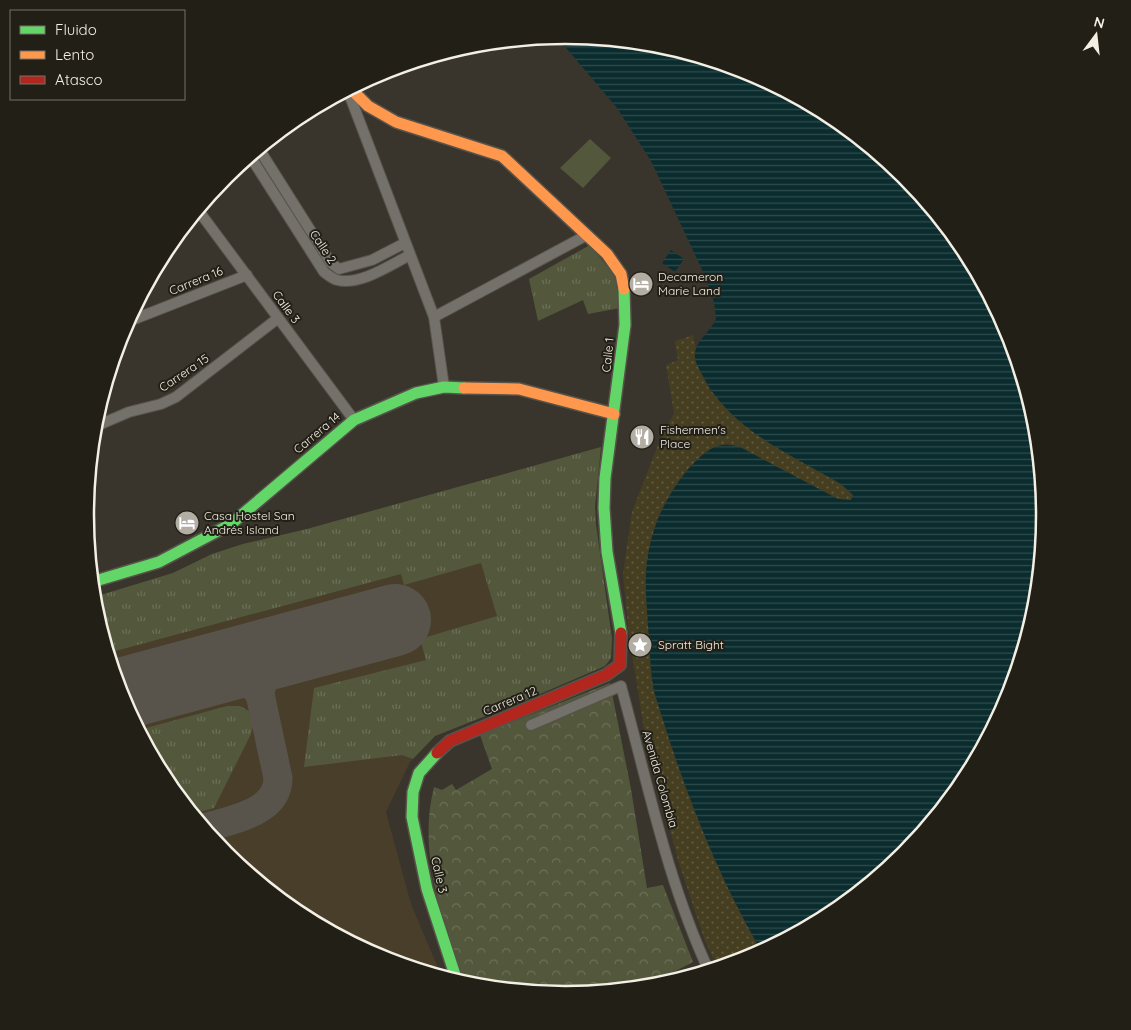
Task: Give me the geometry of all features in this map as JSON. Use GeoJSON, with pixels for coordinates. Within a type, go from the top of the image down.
{"type":"FeatureCollection","features":[{"type":"Feature","properties":{"kind":"main road","name":"Calle 1"},"geometry":{"type":"LineString","coordinates":[[354,94],[368,106],[385,117],[502,156],[587,235],[615,264],[621,274],[625,287],[625,326],[605,478],[604,508],[607,552],[622,639],[620,665]]}},
{"type":"Feature","properties":{"kind":"main road","name":"Carrera 14"},"geometry":{"type":"LineString","coordinates":[[99,580],[159,562],[232,524],[354,420],[416,393],[444,387],[519,389],[569,400],[614,414]]}},
{"type":"Feature","properties":{"kind":"main road","name":"Carrera 12"},"geometry":{"type":"LineString","coordinates":[[419,773],[428,760],[450,741],[606,675],[620,665]]}},
{"type":"Feature","properties":{"kind":"main road","name":"Calle 3"},"geometry":{"type":"LineString","coordinates":[[419,773],[413,792],[412,817],[427,888],[454,972]]}},
{"type":"Feature","properties":{"kind":"street"},"geometry":{"type":"LineString","coordinates":[[351,95],[434,317],[444,387]]}},
{"type":"Feature","properties":{"kind":"street","name":"Calle 2"},"geometry":{"type":"LineString","coordinates":[[263,155],[331,263],[339,269],[372,260],[405,243]]}},
{"type":"Feature","properties":{"kind":"street","name":"Calle 2"},"geometry":{"type":"LineString","coordinates":[[252,164],[324,272],[336,280],[348,281],[363,278],[410,255]]}},
{"type":"Feature","properties":{"kind":"street","name":"Calle 3"},"geometry":{"type":"LineString","coordinates":[[202,215],[277,319],[354,420]]}},
{"type":"Feature","properties":{"kind":"street"},"geometry":{"type":"LineString","coordinates":[[434,317],[587,235]]}},
{"type":"Feature","properties":{"kind":"street"},"geometry":{"type":"LineString","coordinates":[[336,280],[339,269]]}},
{"type":"Feature","properties":{"kind":"street","name":"Carrera 16"},"geometry":{"type":"LineString","coordinates":[[138,318],[246,275]]}},
{"type":"Feature","properties":{"kind":"street","name":"Carrera 15"},"geometry":{"type":"LineString","coordinates":[[103,423],[129,412],[161,404],[176,397],[277,319]]}},
{"type":"Feature","properties":{"kind":"street","name":"Avenida Colombia"},"geometry":{"type":"LineString","coordinates":[[531,726],[621,686],[671,865],[698,948],[707,964]]}},
{"type":"Feature","properties":{"kind":"shaded area"},"geometry":{"type":"Polygon","coordinates":[[[601,447],[595,506],[596,525],[612,639],[526,700],[435,736],[410,762],[386,812],[411,904],[438,968],[385,950],[357,938],[330,923],[279,889],[232,848],[192,802],[157,751],[130,695],[110,637],[101,595],[173,573],[212,554],[243,544],[307,529],[601,447]]]}},
{"type":"Feature","properties":{"kind":"green space"},"geometry":{"type":"Polygon","coordinates":[[[590,139],[611,158],[583,188],[560,168],[590,139]]]}},
{"type":"Feature","properties":{"kind":"green space"},"geometry":{"type":"Polygon","coordinates":[[[590,245],[615,276],[620,308],[588,314],[583,300],[538,321],[529,279],[590,245]]]}},
{"type":"Feature","properties":{"kind":"green space"},"geometry":{"type":"Polygon","coordinates":[[[601,447],[595,506],[612,639],[611,658],[605,666],[435,736],[413,759],[402,755],[304,767],[314,688],[426,660],[420,639],[497,616],[481,563],[404,585],[401,574],[114,651],[101,595],[173,573],[212,554],[243,544],[307,529],[601,447]]]}},
{"type":"Feature","properties":{"kind":"green space"},"geometry":{"type":"Polygon","coordinates":[[[610,683],[631,789],[647,888],[663,885],[693,962],[669,974],[627,982],[596,985],[535,985],[504,982],[461,974],[448,936],[435,887],[429,837],[430,812],[434,787],[442,790],[452,784],[456,790],[492,769],[480,735],[610,683]]]}},
{"type":"Feature","properties":{"kind":"green space"},"geometry":{"type":"Polygon","coordinates":[[[227,706],[240,706],[249,711],[253,724],[251,734],[214,808],[200,812],[157,751],[146,728],[227,706]]]}},
{"type":"Feature","properties":{"kind":"sand","name":"Spratt Bight"},"geometry":{"type":"Polygon","coordinates":[[[693,335],[696,348],[695,360],[710,391],[841,484],[853,495],[851,500],[840,499],[826,494],[727,444],[704,453],[686,471],[658,516],[651,540],[646,573],[651,674],[654,691],[687,792],[700,824],[729,889],[758,945],[715,962],[705,941],[678,860],[645,735],[629,635],[623,574],[632,512],[658,445],[674,413],[666,365],[678,360],[675,341],[693,335]]]}},
{"type":"Feature","properties":{"kind":"water"},"geometry":{"type":"Polygon","coordinates":[[[563,44],[627,48],[687,60],[717,69],[774,92],[827,123],[852,141],[899,182],[920,204],[974,279],[1001,335],[1012,364],[1028,423],[1036,484],[1036,546],[1033,577],[1021,637],[1012,666],[1001,695],[974,751],[920,826],[876,869],[827,907],[774,938],[758,945],[729,889],[700,824],[687,792],[654,691],[646,586],[647,558],[650,543],[660,514],[684,474],[700,458],[720,445],[740,447],[838,499],[851,500],[853,495],[841,484],[784,452],[747,427],[730,413],[716,397],[704,378],[696,363],[695,353],[699,343],[716,318],[714,302],[705,276],[651,161],[617,108],[563,44]]]}},
{"type":"Feature","properties":{"kind":"water"},"geometry":{"type":"Polygon","coordinates":[[[671,250],[684,259],[675,272],[662,263],[671,250]]]}},
{"type":"Feature","properties":{"kind":"taxiway"},"geometry":{"type":"LineString","coordinates":[[211,826],[239,818],[262,807],[276,790],[278,778],[260,694],[263,680],[269,668],[276,658],[287,649]]}},
{"type":"Feature","properties":{"kind":"taxiway"},"geometry":{"type":"LineString","coordinates":[[221,667],[244,676],[260,694]]}},
{"type":"Feature","properties":{"kind":"runway"},"geometry":{"type":"LineString","coordinates":[[129,692],[395,620]]}},
{"type":"Feature","properties":{"kind":"traffic: fast"},"geometry":{"type":"LineString","coordinates":[[621,633],[607,552],[604,508],[605,478],[625,325],[624,289]]}},
{"type":"Feature","properties":{"kind":"traffic: fast"},"geometry":{"type":"LineString","coordinates":[[99,580],[159,562],[231,524],[354,420],[416,393],[444,387],[464,388]]}},
{"type":"Feature","properties":{"kind":"traffic: fast"},"geometry":{"type":"LineString","coordinates":[[437,753],[419,773],[413,792],[412,817],[427,889],[454,972]]}},
{"type":"Feature","properties":{"kind":"traffic: slow"},"geometry":{"type":"LineString","coordinates":[[355,93],[368,106],[396,122],[502,156],[607,254],[621,274],[624,289]]}},
{"type":"Feature","properties":{"kind":"traffic: slow"},"geometry":{"type":"LineString","coordinates":[[464,388],[519,389],[614,414]]}},
{"type":"Feature","properties":{"kind":"traffic: jam"},"geometry":{"type":"LineString","coordinates":[[437,753],[450,741],[606,675],[620,665],[621,633]]}},
{"type":"Feature","properties":{"kind":"place","name":"Decameron Marie Land"},"geometry":{"type":"Point","coordinates":[641,284]}},
{"type":"Feature","properties":{"kind":"place","name":"Fishermen's Place"},"geometry":{"type":"Point","coordinates":[642,437]}},
{"type":"Feature","properties":{"kind":"place","name":"Casa Hostel San Andrés Island"},"geometry":{"type":"Point","coordinates":[187,523]}},
{"type":"Feature","properties":{"kind":"place","name":"Spratt Bight"},"geometry":{"type":"Point","coordinates":[640,645]}}]}
